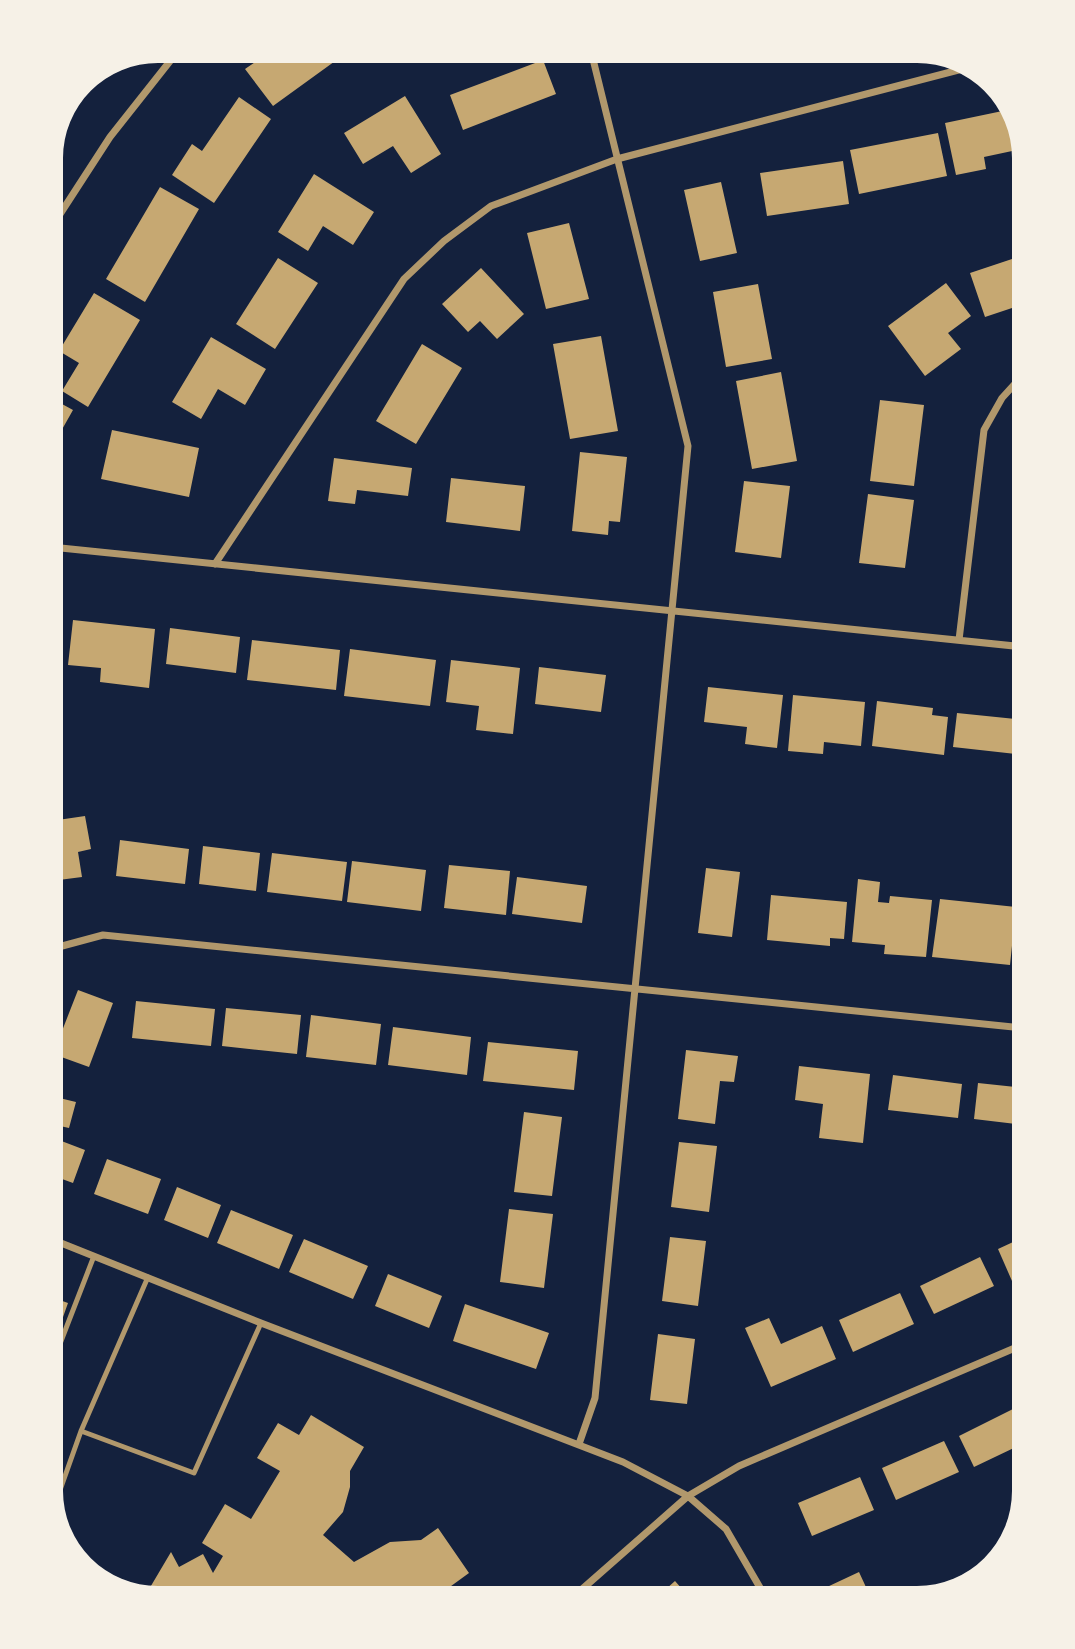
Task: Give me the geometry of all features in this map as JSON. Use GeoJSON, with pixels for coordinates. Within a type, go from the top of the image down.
{"type":"FeatureCollection","features":[{"type":"Feature","properties":{"kind":"street"},"geometry":{"type":"LineString","coordinates":[[63,209],[110,136],[168,63]]}},
{"type":"Feature","properties":{"kind":"street"},"geometry":{"type":"LineString","coordinates":[[579,1444],[595,1398],[688,446],[594,63]]}},
{"type":"Feature","properties":{"kind":"street"},"geometry":{"type":"LineString","coordinates":[[215,564],[404,279],[444,241],[491,206],[617,159],[955,71]]}},
{"type":"Feature","properties":{"kind":"street"},"geometry":{"type":"LineString","coordinates":[[959,640],[984,430],[1002,398],[1012,387]]}},
{"type":"Feature","properties":{"kind":"street"},"geometry":{"type":"LineString","coordinates":[[63,548],[1012,646]]}},
{"type":"Feature","properties":{"kind":"street"},"geometry":{"type":"LineString","coordinates":[[63,946],[103,935],[1012,1027]]}},
{"type":"Feature","properties":{"kind":"street"},"geometry":{"type":"LineString","coordinates":[[63,1244],[623,1462],[688,1496],[726,1529],[759,1586]]}},
{"type":"Feature","properties":{"kind":"street"},"geometry":{"type":"LineString","coordinates":[[586,1586],[688,1496],[740,1466],[1012,1349]]}},
{"type":"Feature","properties":{"kind":"lane"},"geometry":{"type":"LineString","coordinates":[[63,1335],[93,1256]]}},
{"type":"Feature","properties":{"kind":"lane"},"geometry":{"type":"LineString","coordinates":[[63,1482],[81,1431],[148,1277]]}},
{"type":"Feature","properties":{"kind":"lane"},"geometry":{"type":"LineString","coordinates":[[81,1431],[194,1473],[261,1323]]}},
{"type":"Feature","properties":{"kind":"building"},"geometry":{"type":"Polygon","coordinates":[[[254,63],[332,63],[273,106],[245,69],[254,63]]]}},
{"type":"Feature","properties":{"kind":"building"},"geometry":{"type":"Polygon","coordinates":[[[535,63],[544,63],[556,94],[463,130],[450,95],[535,63]]]}},
{"type":"Feature","properties":{"kind":"building"},"geometry":{"type":"Polygon","coordinates":[[[405,96],[441,154],[411,173],[393,146],[363,164],[344,133],[405,96]]]}},
{"type":"Feature","properties":{"kind":"building"},"geometry":{"type":"Polygon","coordinates":[[[239,97],[271,119],[214,203],[172,175],[192,144],[202,151],[239,97]]]}},
{"type":"Feature","properties":{"kind":"building"},"geometry":{"type":"Polygon","coordinates":[[[1000,112],[1009,133],[1011,151],[984,157],[986,169],[956,175],[945,123],[1000,112]]]}},
{"type":"Feature","properties":{"kind":"building"},"geometry":{"type":"Polygon","coordinates":[[[938,133],[947,176],[859,194],[850,150],[938,133]]]}},
{"type":"Feature","properties":{"kind":"building"},"geometry":{"type":"Polygon","coordinates":[[[843,161],[849,204],[767,216],[760,173],[843,161]]]}},
{"type":"Feature","properties":{"kind":"building"},"geometry":{"type":"Polygon","coordinates":[[[314,174],[374,212],[353,245],[323,226],[308,251],[278,232],[314,174]]]}},
{"type":"Feature","properties":{"kind":"building"},"geometry":{"type":"Polygon","coordinates":[[[721,182],[737,253],[700,261],[684,190],[721,182]]]}},
{"type":"Feature","properties":{"kind":"building"},"geometry":{"type":"Polygon","coordinates":[[[160,187],[199,209],[145,302],[106,279],[160,187]]]}},
{"type":"Feature","properties":{"kind":"building"},"geometry":{"type":"Polygon","coordinates":[[[569,223],[589,299],[546,309],[527,233],[569,223]]]}},
{"type":"Feature","properties":{"kind":"building"},"geometry":{"type":"Polygon","coordinates":[[[278,258],[318,283],[275,349],[236,324],[278,258]]]}},
{"type":"Feature","properties":{"kind":"building"},"geometry":{"type":"Polygon","coordinates":[[[1012,259],[1012,308],[985,317],[970,273],[1012,259]]]}},
{"type":"Feature","properties":{"kind":"building"},"geometry":{"type":"Polygon","coordinates":[[[481,268],[524,314],[497,339],[480,321],[468,332],[442,304],[481,268]]]}},
{"type":"Feature","properties":{"kind":"building"},"geometry":{"type":"Polygon","coordinates":[[[946,283],[971,316],[948,333],[961,349],[925,376],[888,326],[946,283]]]}},
{"type":"Feature","properties":{"kind":"building"},"geometry":{"type":"Polygon","coordinates":[[[758,284],[772,359],[726,367],[713,292],[758,284]]]}},
{"type":"Feature","properties":{"kind":"building"},"geometry":{"type":"Polygon","coordinates":[[[94,293],[140,320],[88,407],[63,392],[79,363],[63,353],[63,344],[94,293]]]}},
{"type":"Feature","properties":{"kind":"building"},"geometry":{"type":"Polygon","coordinates":[[[601,336],[618,431],[570,439],[553,344],[601,336]]]}},
{"type":"Feature","properties":{"kind":"building"},"geometry":{"type":"Polygon","coordinates":[[[211,337],[266,369],[245,405],[218,389],[201,419],[172,402],[211,337]]]}},
{"type":"Feature","properties":{"kind":"building"},"geometry":{"type":"Polygon","coordinates":[[[422,344],[462,368],[416,444],[376,421],[422,344]]]}},
{"type":"Feature","properties":{"kind":"building"},"geometry":{"type":"Polygon","coordinates":[[[781,372],[797,461],[752,469],[736,381],[781,372]]]}},
{"type":"Feature","properties":{"kind":"building"},"geometry":{"type":"Polygon","coordinates":[[[880,400],[924,405],[914,486],[870,481],[880,400]]]}},
{"type":"Feature","properties":{"kind":"building"},"geometry":{"type":"Polygon","coordinates":[[[63,405],[73,410],[63,428],[63,405]]]}},
{"type":"Feature","properties":{"kind":"building"},"geometry":{"type":"Polygon","coordinates":[[[112,430],[199,448],[189,497],[101,479],[112,430]]]}},
{"type":"Feature","properties":{"kind":"building"},"geometry":{"type":"Polygon","coordinates":[[[580,452],[627,457],[620,522],[609,521],[608,535],[572,531],[580,452]]]}},
{"type":"Feature","properties":{"kind":"building"},"geometry":{"type":"Polygon","coordinates":[[[334,458],[412,468],[408,496],[357,490],[355,504],[328,501],[334,458]]]}},
{"type":"Feature","properties":{"kind":"building"},"geometry":{"type":"Polygon","coordinates":[[[451,478],[525,486],[520,531],[446,522],[451,478]]]}},
{"type":"Feature","properties":{"kind":"building"},"geometry":{"type":"Polygon","coordinates":[[[744,481],[790,486],[781,558],[735,552],[744,481]]]}},
{"type":"Feature","properties":{"kind":"building"},"geometry":{"type":"Polygon","coordinates":[[[868,494],[914,500],[905,568],[859,563],[868,494]]]}},
{"type":"Feature","properties":{"kind":"building"},"geometry":{"type":"Polygon","coordinates":[[[73,620],[155,629],[149,688],[100,682],[101,668],[68,665],[73,620]]]}},
{"type":"Feature","properties":{"kind":"building"},"geometry":{"type":"Polygon","coordinates":[[[170,628],[240,637],[236,673],[166,664],[170,628]]]}},
{"type":"Feature","properties":{"kind":"building"},"geometry":{"type":"Polygon","coordinates":[[[252,640],[340,650],[336,690],[247,680],[252,640]]]}},
{"type":"Feature","properties":{"kind":"building"},"geometry":{"type":"Polygon","coordinates":[[[350,649],[436,660],[430,706],[344,696],[350,649]]]}},
{"type":"Feature","properties":{"kind":"building"},"geometry":{"type":"Polygon","coordinates":[[[451,660],[520,668],[513,734],[476,730],[479,706],[446,702],[451,660]]]}},
{"type":"Feature","properties":{"kind":"building"},"geometry":{"type":"Polygon","coordinates":[[[539,667],[606,675],[601,712],[535,704],[539,667]]]}},
{"type":"Feature","properties":{"kind":"building"},"geometry":{"type":"Polygon","coordinates":[[[708,687],[783,695],[777,748],[745,744],[747,727],[704,722],[708,687]]]}},
{"type":"Feature","properties":{"kind":"building"},"geometry":{"type":"Polygon","coordinates":[[[793,695],[865,702],[861,746],[824,742],[823,754],[788,751],[793,695]]]}},
{"type":"Feature","properties":{"kind":"building"},"geometry":{"type":"Polygon","coordinates":[[[877,701],[933,708],[932,715],[948,717],[944,755],[872,746],[877,701]]]}},
{"type":"Feature","properties":{"kind":"building"},"geometry":{"type":"Polygon","coordinates":[[[957,713],[1012,719],[1012,754],[953,747],[957,713]]]}},
{"type":"Feature","properties":{"kind":"building"},"geometry":{"type":"Polygon","coordinates":[[[85,816],[91,849],[78,852],[82,877],[63,879],[63,819],[85,816]]]}},
{"type":"Feature","properties":{"kind":"building"},"geometry":{"type":"Polygon","coordinates":[[[120,840],[189,849],[185,884],[116,876],[120,840]]]}},
{"type":"Feature","properties":{"kind":"building"},"geometry":{"type":"Polygon","coordinates":[[[203,846],[260,853],[256,891],[199,884],[203,846]]]}},
{"type":"Feature","properties":{"kind":"building"},"geometry":{"type":"Polygon","coordinates":[[[272,853],[347,862],[342,901],[267,892],[272,853]]]}},
{"type":"Feature","properties":{"kind":"building"},"geometry":{"type":"Polygon","coordinates":[[[352,861],[426,870],[421,911],[347,902],[352,861]]]}},
{"type":"Feature","properties":{"kind":"building"},"geometry":{"type":"Polygon","coordinates":[[[449,865],[510,871],[506,915],[444,908],[449,865]]]}},
{"type":"Feature","properties":{"kind":"building"},"geometry":{"type":"Polygon","coordinates":[[[706,868],[740,872],[732,937],[698,933],[706,868]]]}},
{"type":"Feature","properties":{"kind":"building"},"geometry":{"type":"Polygon","coordinates":[[[517,877],[587,886],[582,923],[512,914],[517,877]]]}},
{"type":"Feature","properties":{"kind":"building"},"geometry":{"type":"Polygon","coordinates":[[[858,879],[880,882],[878,902],[889,903],[890,896],[932,900],[926,957],[884,954],[885,945],[852,942],[858,879]]]}},
{"type":"Feature","properties":{"kind":"building"},"geometry":{"type":"Polygon","coordinates":[[[771,895],[847,902],[844,939],[830,938],[830,946],[767,940],[771,895]]]}},
{"type":"Feature","properties":{"kind":"building"},"geometry":{"type":"Polygon","coordinates":[[[940,899],[1012,907],[1010,965],[932,957],[940,899]]]}},
{"type":"Feature","properties":{"kind":"building"},"geometry":{"type":"Polygon","coordinates":[[[78,990],[113,1003],[89,1067],[63,1058],[63,1028],[78,990]]]}},
{"type":"Feature","properties":{"kind":"building"},"geometry":{"type":"Polygon","coordinates":[[[136,1001],[215,1009],[211,1046],[132,1038],[136,1001]]]}},
{"type":"Feature","properties":{"kind":"building"},"geometry":{"type":"Polygon","coordinates":[[[226,1008],[301,1015],[297,1054],[222,1046],[226,1008]]]}},
{"type":"Feature","properties":{"kind":"building"},"geometry":{"type":"Polygon","coordinates":[[[311,1015],[381,1024],[376,1065],[306,1057],[311,1015]]]}},
{"type":"Feature","properties":{"kind":"building"},"geometry":{"type":"Polygon","coordinates":[[[393,1027],[471,1037],[467,1075],[388,1065],[393,1027]]]}},
{"type":"Feature","properties":{"kind":"building"},"geometry":{"type":"Polygon","coordinates":[[[488,1042],[578,1051],[574,1090],[483,1081],[488,1042]]]}},
{"type":"Feature","properties":{"kind":"building"},"geometry":{"type":"Polygon","coordinates":[[[686,1050],[738,1056],[734,1082],[720,1081],[715,1124],[678,1119],[686,1050]]]}},
{"type":"Feature","properties":{"kind":"building"},"geometry":{"type":"Polygon","coordinates":[[[799,1066],[870,1074],[863,1143],[819,1138],[823,1104],[795,1100],[799,1066]]]}},
{"type":"Feature","properties":{"kind":"building"},"geometry":{"type":"Polygon","coordinates":[[[893,1075],[962,1084],[958,1118],[888,1110],[893,1075]]]}},
{"type":"Feature","properties":{"kind":"building"},"geometry":{"type":"Polygon","coordinates":[[[978,1083],[1012,1087],[1012,1124],[974,1119],[978,1083]]]}},
{"type":"Feature","properties":{"kind":"building"},"geometry":{"type":"Polygon","coordinates":[[[63,1099],[76,1102],[69,1128],[63,1127],[63,1099]]]}},
{"type":"Feature","properties":{"kind":"building"},"geometry":{"type":"Polygon","coordinates":[[[524,1112],[562,1117],[552,1196],[514,1192],[524,1112]]]}},
{"type":"Feature","properties":{"kind":"building"},"geometry":{"type":"Polygon","coordinates":[[[63,1142],[85,1150],[73,1183],[63,1179],[63,1142]]]}},
{"type":"Feature","properties":{"kind":"building"},"geometry":{"type":"Polygon","coordinates":[[[679,1142],[717,1146],[709,1212],[671,1207],[679,1142]]]}},
{"type":"Feature","properties":{"kind":"building"},"geometry":{"type":"Polygon","coordinates":[[[107,1159],[161,1179],[148,1214],[94,1194],[107,1159]]]}},
{"type":"Feature","properties":{"kind":"building"},"geometry":{"type":"Polygon","coordinates":[[[177,1187],[221,1205],[208,1238],[164,1220],[177,1187]]]}},
{"type":"Feature","properties":{"kind":"building"},"geometry":{"type":"Polygon","coordinates":[[[509,1209],[553,1214],[544,1288],[500,1282],[509,1209]]]}},
{"type":"Feature","properties":{"kind":"building"},"geometry":{"type":"Polygon","coordinates":[[[231,1210],[293,1235],[279,1269],[217,1243],[231,1210]]]}},
{"type":"Feature","properties":{"kind":"building"},"geometry":{"type":"Polygon","coordinates":[[[670,1237],[706,1241],[698,1306],[662,1301],[670,1237]]]}},
{"type":"Feature","properties":{"kind":"building"},"geometry":{"type":"Polygon","coordinates":[[[304,1239],[368,1266],[353,1299],[289,1272],[304,1239]]]}},
{"type":"Feature","properties":{"kind":"building"},"geometry":{"type":"Polygon","coordinates":[[[1012,1243],[1012,1281],[998,1249],[1012,1243]]]}},
{"type":"Feature","properties":{"kind":"building"},"geometry":{"type":"Polygon","coordinates":[[[980,1257],[994,1286],[934,1314],[920,1286],[980,1257]]]}},
{"type":"Feature","properties":{"kind":"building"},"geometry":{"type":"Polygon","coordinates":[[[388,1274],[442,1296],[429,1328],[375,1306],[388,1274]]]}},
{"type":"Feature","properties":{"kind":"building"},"geometry":{"type":"Polygon","coordinates":[[[900,1293],[914,1324],[853,1352],[839,1320],[900,1293]]]}},
{"type":"Feature","properties":{"kind":"building"},"geometry":{"type":"Polygon","coordinates":[[[63,1301],[68,1303],[63,1317],[63,1301]]]}},
{"type":"Feature","properties":{"kind":"building"},"geometry":{"type":"Polygon","coordinates":[[[465,1304],[549,1333],[536,1369],[453,1341],[465,1304]]]}},
{"type":"Feature","properties":{"kind":"building"},"geometry":{"type":"Polygon","coordinates":[[[769,1318],[781,1344],[822,1326],[836,1359],[771,1387],[745,1328],[769,1318]]]}},
{"type":"Feature","properties":{"kind":"building"},"geometry":{"type":"Polygon","coordinates":[[[658,1334],[695,1339],[687,1404],[650,1400],[658,1334]]]}},
{"type":"Feature","properties":{"kind":"building"},"geometry":{"type":"Polygon","coordinates":[[[1012,1410],[1012,1449],[974,1467],[959,1436],[1012,1410]]]}},
{"type":"Feature","properties":{"kind":"building"},"geometry":{"type":"Polygon","coordinates":[[[311,1415],[364,1447],[350,1471],[350,1487],[343,1512],[323,1535],[354,1562],[390,1542],[421,1540],[438,1528],[469,1573],[451,1586],[151,1586],[171,1552],[179,1567],[203,1554],[213,1573],[223,1556],[202,1543],[225,1504],[251,1519],[280,1471],[257,1458],[278,1423],[299,1435],[311,1415]]]}},
{"type":"Feature","properties":{"kind":"building"},"geometry":{"type":"Polygon","coordinates":[[[944,1441],[959,1472],[896,1500],[882,1468],[944,1441]]]}},
{"type":"Feature","properties":{"kind":"building"},"geometry":{"type":"Polygon","coordinates":[[[860,1477],[874,1510],[812,1536],[798,1503],[860,1477]]]}},
{"type":"Feature","properties":{"kind":"building"},"geometry":{"type":"Polygon","coordinates":[[[859,1572],[865,1586],[829,1586],[859,1572]]]}}]}
